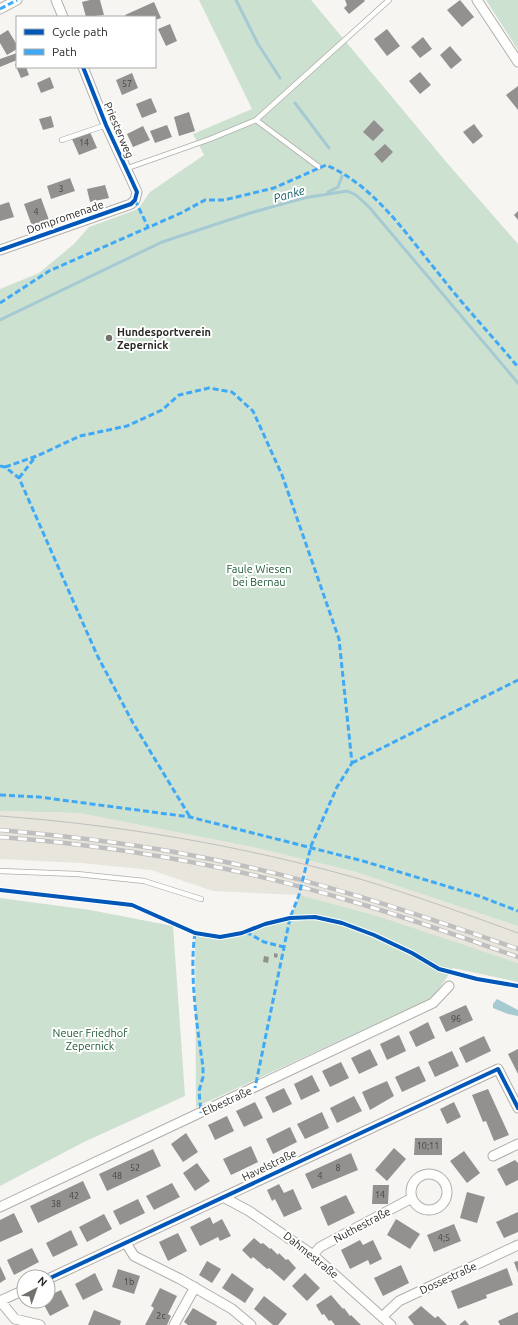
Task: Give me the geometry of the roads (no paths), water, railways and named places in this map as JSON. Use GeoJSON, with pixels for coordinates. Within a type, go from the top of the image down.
{"type":"FeatureCollection","features":[{"type":"Feature","properties":{"kind":"street"},"geometry":{"type":"LineString","coordinates":[[0,9],[17,0]]}},
{"type":"Feature","properties":{"kind":"street"},"geometry":{"type":"LineString","coordinates":[[56,0],[63,16]]}},
{"type":"Feature","properties":{"kind":"street"},"geometry":{"type":"LineString","coordinates":[[477,0],[518,62]]}},
{"type":"Feature","properties":{"kind":"street","name":"Priesterweg"},"geometry":{"type":"LineString","coordinates":[[83,68],[125,169],[137,192],[136,200]]}},
{"type":"Feature","properties":{"kind":"street","name":"Dompromenade"},"geometry":{"type":"LineString","coordinates":[[0,250],[131,204],[136,200]]}},
{"type":"Feature","properties":{"kind":"street","name":"Elbestraße"},"geometry":{"type":"LineString","coordinates":[[0,1207],[433,1003],[449,986]]}},
{"type":"Feature","properties":{"kind":"street","name":"Havelstraße"},"geometry":{"type":"LineString","coordinates":[[56,1275],[498,1069],[516,1098]]}},
{"type":"Feature","properties":{"kind":"street"},"geometry":{"type":"LineString","coordinates":[[516,1098],[518,1108]]}},
{"type":"Feature","properties":{"kind":"street"},"geometry":{"type":"LineString","coordinates":[[493,1156],[518,1144]]}},
{"type":"Feature","properties":{"kind":"street","name":"Dahmestraße"},"geometry":{"type":"LineString","coordinates":[[223,1197],[249,1210],[313,1255],[391,1325]]}},
{"type":"Feature","properties":{"kind":"street","name":"Nuthestraße"},"geometry":{"type":"LineString","coordinates":[[313,1255],[320,1247],[412,1198]]}},
{"type":"Feature","properties":{"kind":"street"},"geometry":{"type":"LineString","coordinates":[[126,1243],[134,1256],[195,1287],[232,1309],[252,1325]]}},
{"type":"Feature","properties":{"kind":"street","name":"Dossestraße"},"geometry":{"type":"LineString","coordinates":[[382,1316],[399,1301],[518,1245]]}},
{"type":"Feature","properties":{"kind":"street"},"geometry":{"type":"LineString","coordinates":[[176,1323],[195,1287]]}},
{"type":"Feature","properties":{"kind":"street"},"geometry":{"type":"LineString","coordinates":[[16,1294],[0,1301],[15,1319],[40,1325]]}},
{"type":"Feature","properties":{"kind":"lane"},"geometry":{"type":"LineString","coordinates":[[125,169],[210,139],[256,120],[389,0]]}},
{"type":"Feature","properties":{"kind":"lane"},"geometry":{"type":"LineString","coordinates":[[256,120],[319,167]]}},
{"type":"Feature","properties":{"kind":"lane"},"geometry":{"type":"LineString","coordinates":[[62,140],[106,125]]}},
{"type":"Feature","properties":{"kind":"lane"},"geometry":{"type":"LineString","coordinates":[[0,871],[77,874],[144,881],[201,899]]}},
{"type":"Feature","properties":{"kind":"water"},"geometry":{"type":"Polygon","coordinates":[[[497,999],[518,1010],[518,1016],[493,1008],[493,1004],[497,999]]]}},
{"type":"Feature","properties":{"kind":"waterway"},"geometry":{"type":"LineString","coordinates":[[236,0],[258,44],[280,78]]}},
{"type":"Feature","properties":{"kind":"waterway"},"geometry":{"type":"LineString","coordinates":[[295,103],[329,148]]}},
{"type":"Feature","properties":{"kind":"waterway"},"geometry":{"type":"LineString","coordinates":[[328,192],[338,187],[342,176]]}},
{"type":"Feature","properties":{"kind":"waterway","name":"Panke"},"geometry":{"type":"LineString","coordinates":[[0,320],[162,242],[250,213],[304,198],[347,191],[356,195],[369,207],[518,383]]}},
{"type":"Feature","properties":{"kind":"tram line"},"geometry":{"type":"LineString","coordinates":[[0,816],[137,831],[182,838],[272,856],[380,885],[518,933]]}},
{"type":"Feature","properties":{"kind":"railway"},"geometry":{"type":"LineString","coordinates":[[0,830],[74,837],[123,844],[171,851],[236,864],[318,884],[358,896],[518,949]]}},
{"type":"Feature","properties":{"kind":"railway"},"geometry":{"type":"LineString","coordinates":[[0,837],[134,852],[223,868],[267,878],[375,908],[518,957]]}},
{"type":"Feature","properties":{"kind":"place","name":"Hundesportverein Zepernick"},"geometry":{"type":"Point","coordinates":[109,338]}},
{"type":"Feature","properties":{"kind":"park label","name":"Faule Wiesen bei Bernau"},"geometry":{"type":"Point","coordinates":[259,575]}},
{"type":"Feature","properties":{"kind":"park label","name":"Neuer Friedhof Zepernick"},"geometry":{"type":"Point","coordinates":[90,1039]}}]}
